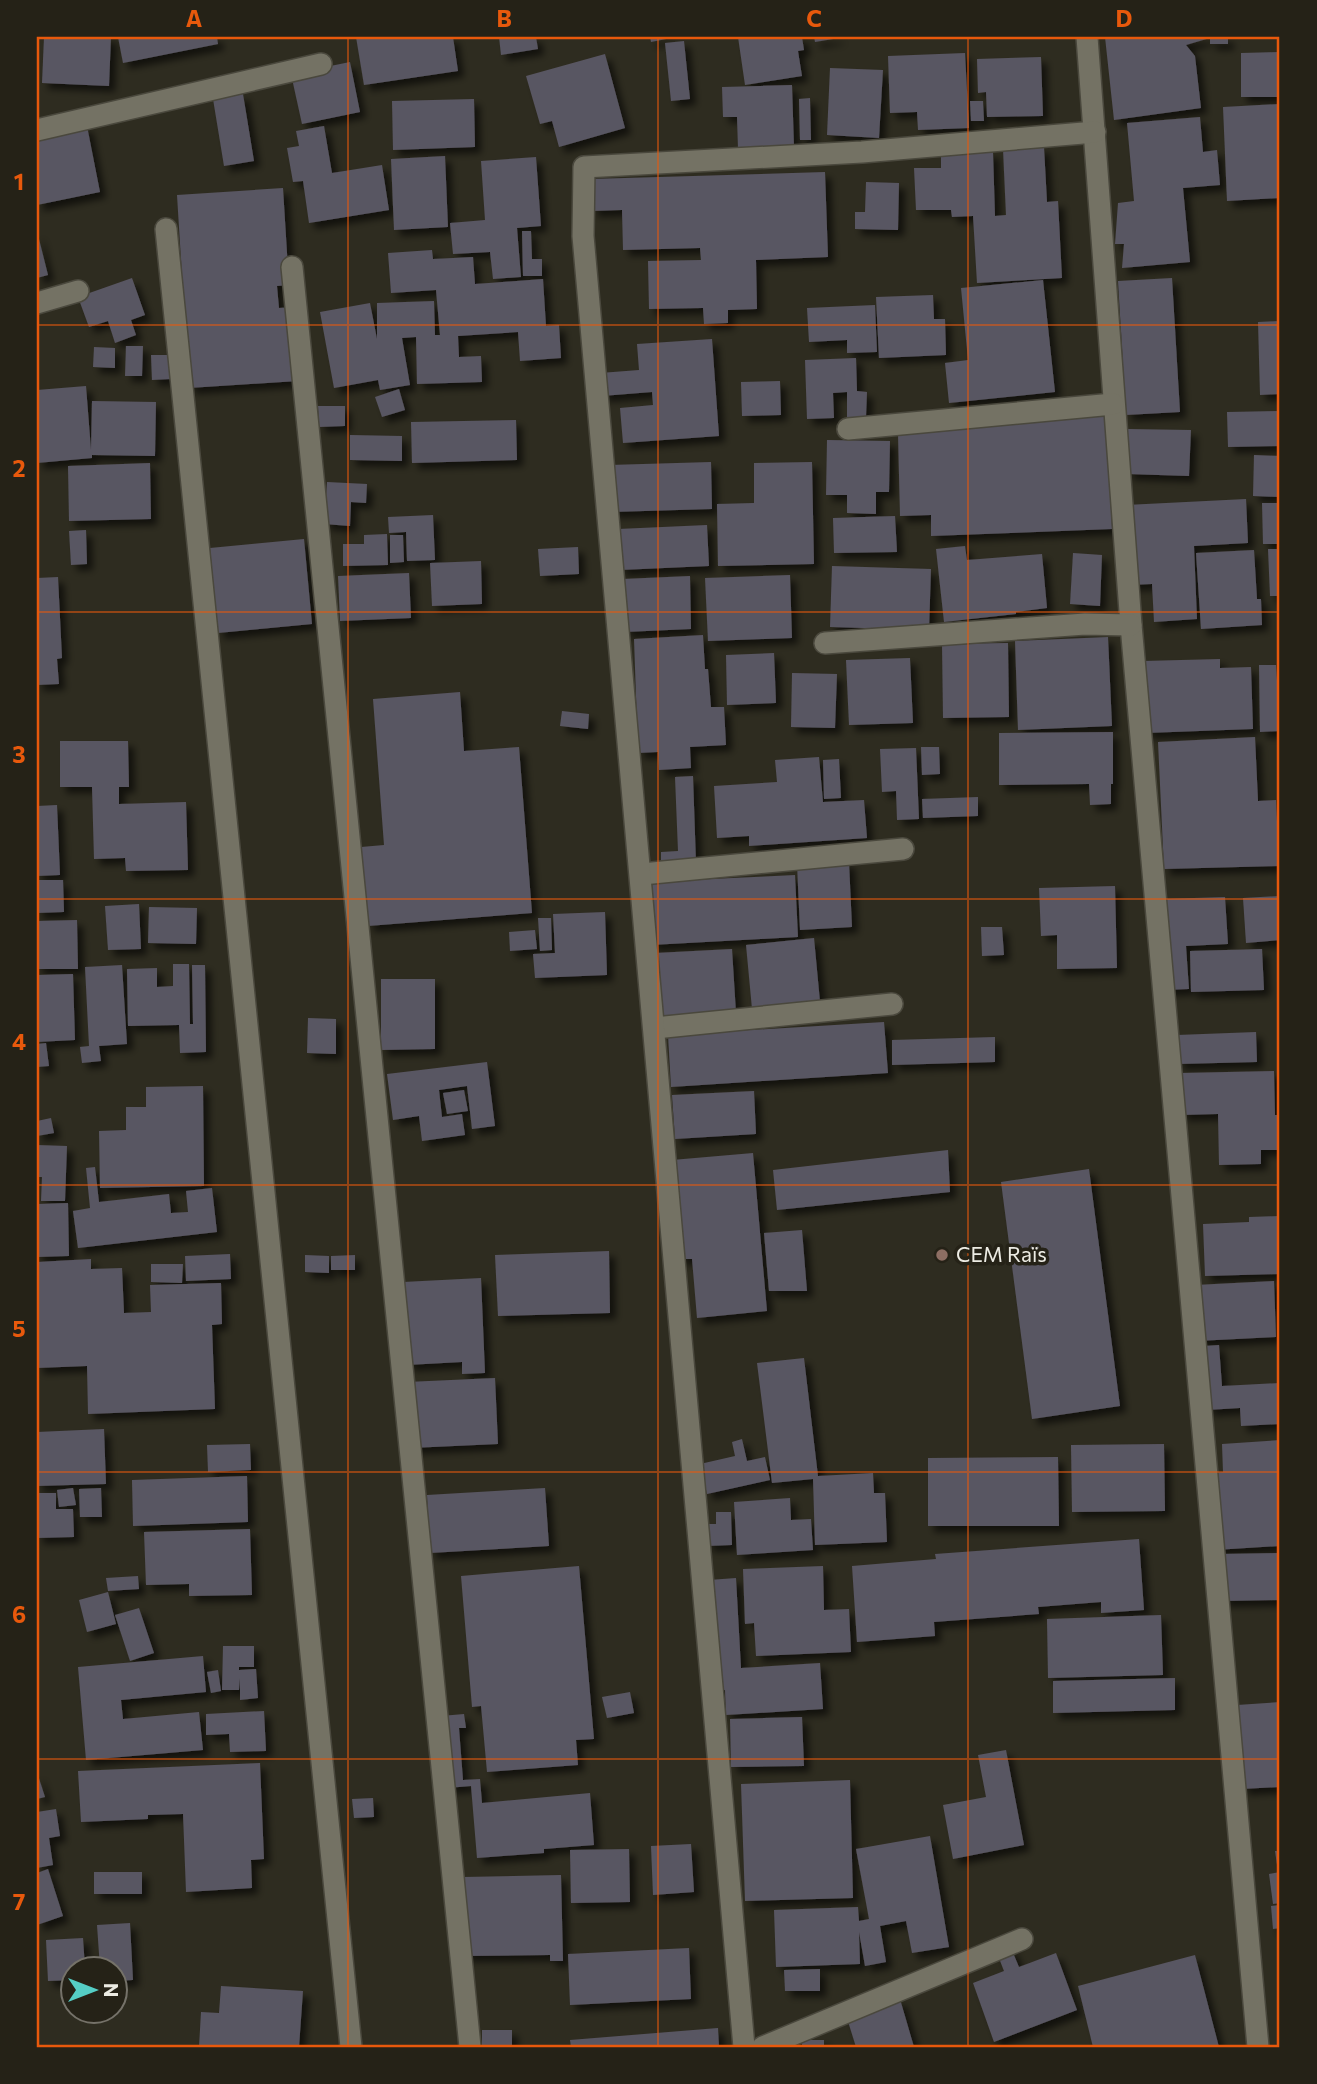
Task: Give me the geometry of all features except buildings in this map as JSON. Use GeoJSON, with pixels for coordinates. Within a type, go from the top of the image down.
{"type":"FeatureCollection","features":[{"type":"Feature","properties":{"kind":"street"},"geometry":{"type":"LineString","coordinates":[[1087,37],[1131,625],[1258,2047]]}},
{"type":"Feature","properties":{"kind":"street"},"geometry":{"type":"LineString","coordinates":[[37,130],[321,64]]}},
{"type":"Feature","properties":{"kind":"street"},"geometry":{"type":"LineString","coordinates":[[744,2047],[642,874],[583,236],[584,167],[862,152],[1095,132]]}},
{"type":"Feature","properties":{"kind":"street"},"geometry":{"type":"LineString","coordinates":[[166,229],[351,2047]]}},
{"type":"Feature","properties":{"kind":"street"},"geometry":{"type":"LineString","coordinates":[[292,267],[470,2047]]}},
{"type":"Feature","properties":{"kind":"street"},"geometry":{"type":"LineString","coordinates":[[37,303],[78,291]]}},
{"type":"Feature","properties":{"kind":"street"},"geometry":{"type":"LineString","coordinates":[[848,429],[1113,404]]}},
{"type":"Feature","properties":{"kind":"street"},"geometry":{"type":"LineString","coordinates":[[825,643],[1085,624],[1131,625]]}},
{"type":"Feature","properties":{"kind":"street"},"geometry":{"type":"LineString","coordinates":[[642,874],[903,849]]}},
{"type":"Feature","properties":{"kind":"street"},"geometry":{"type":"LineString","coordinates":[[655,1028],[891,1004]]}},
{"type":"Feature","properties":{"kind":"street"},"geometry":{"type":"LineString","coordinates":[[763,2047],[1021,1939]]}},
{"type":"Feature","properties":{"kind":"place","name":"CEM Raïs"},"geometry":{"type":"Point","coordinates":[942,1255]}}]}
